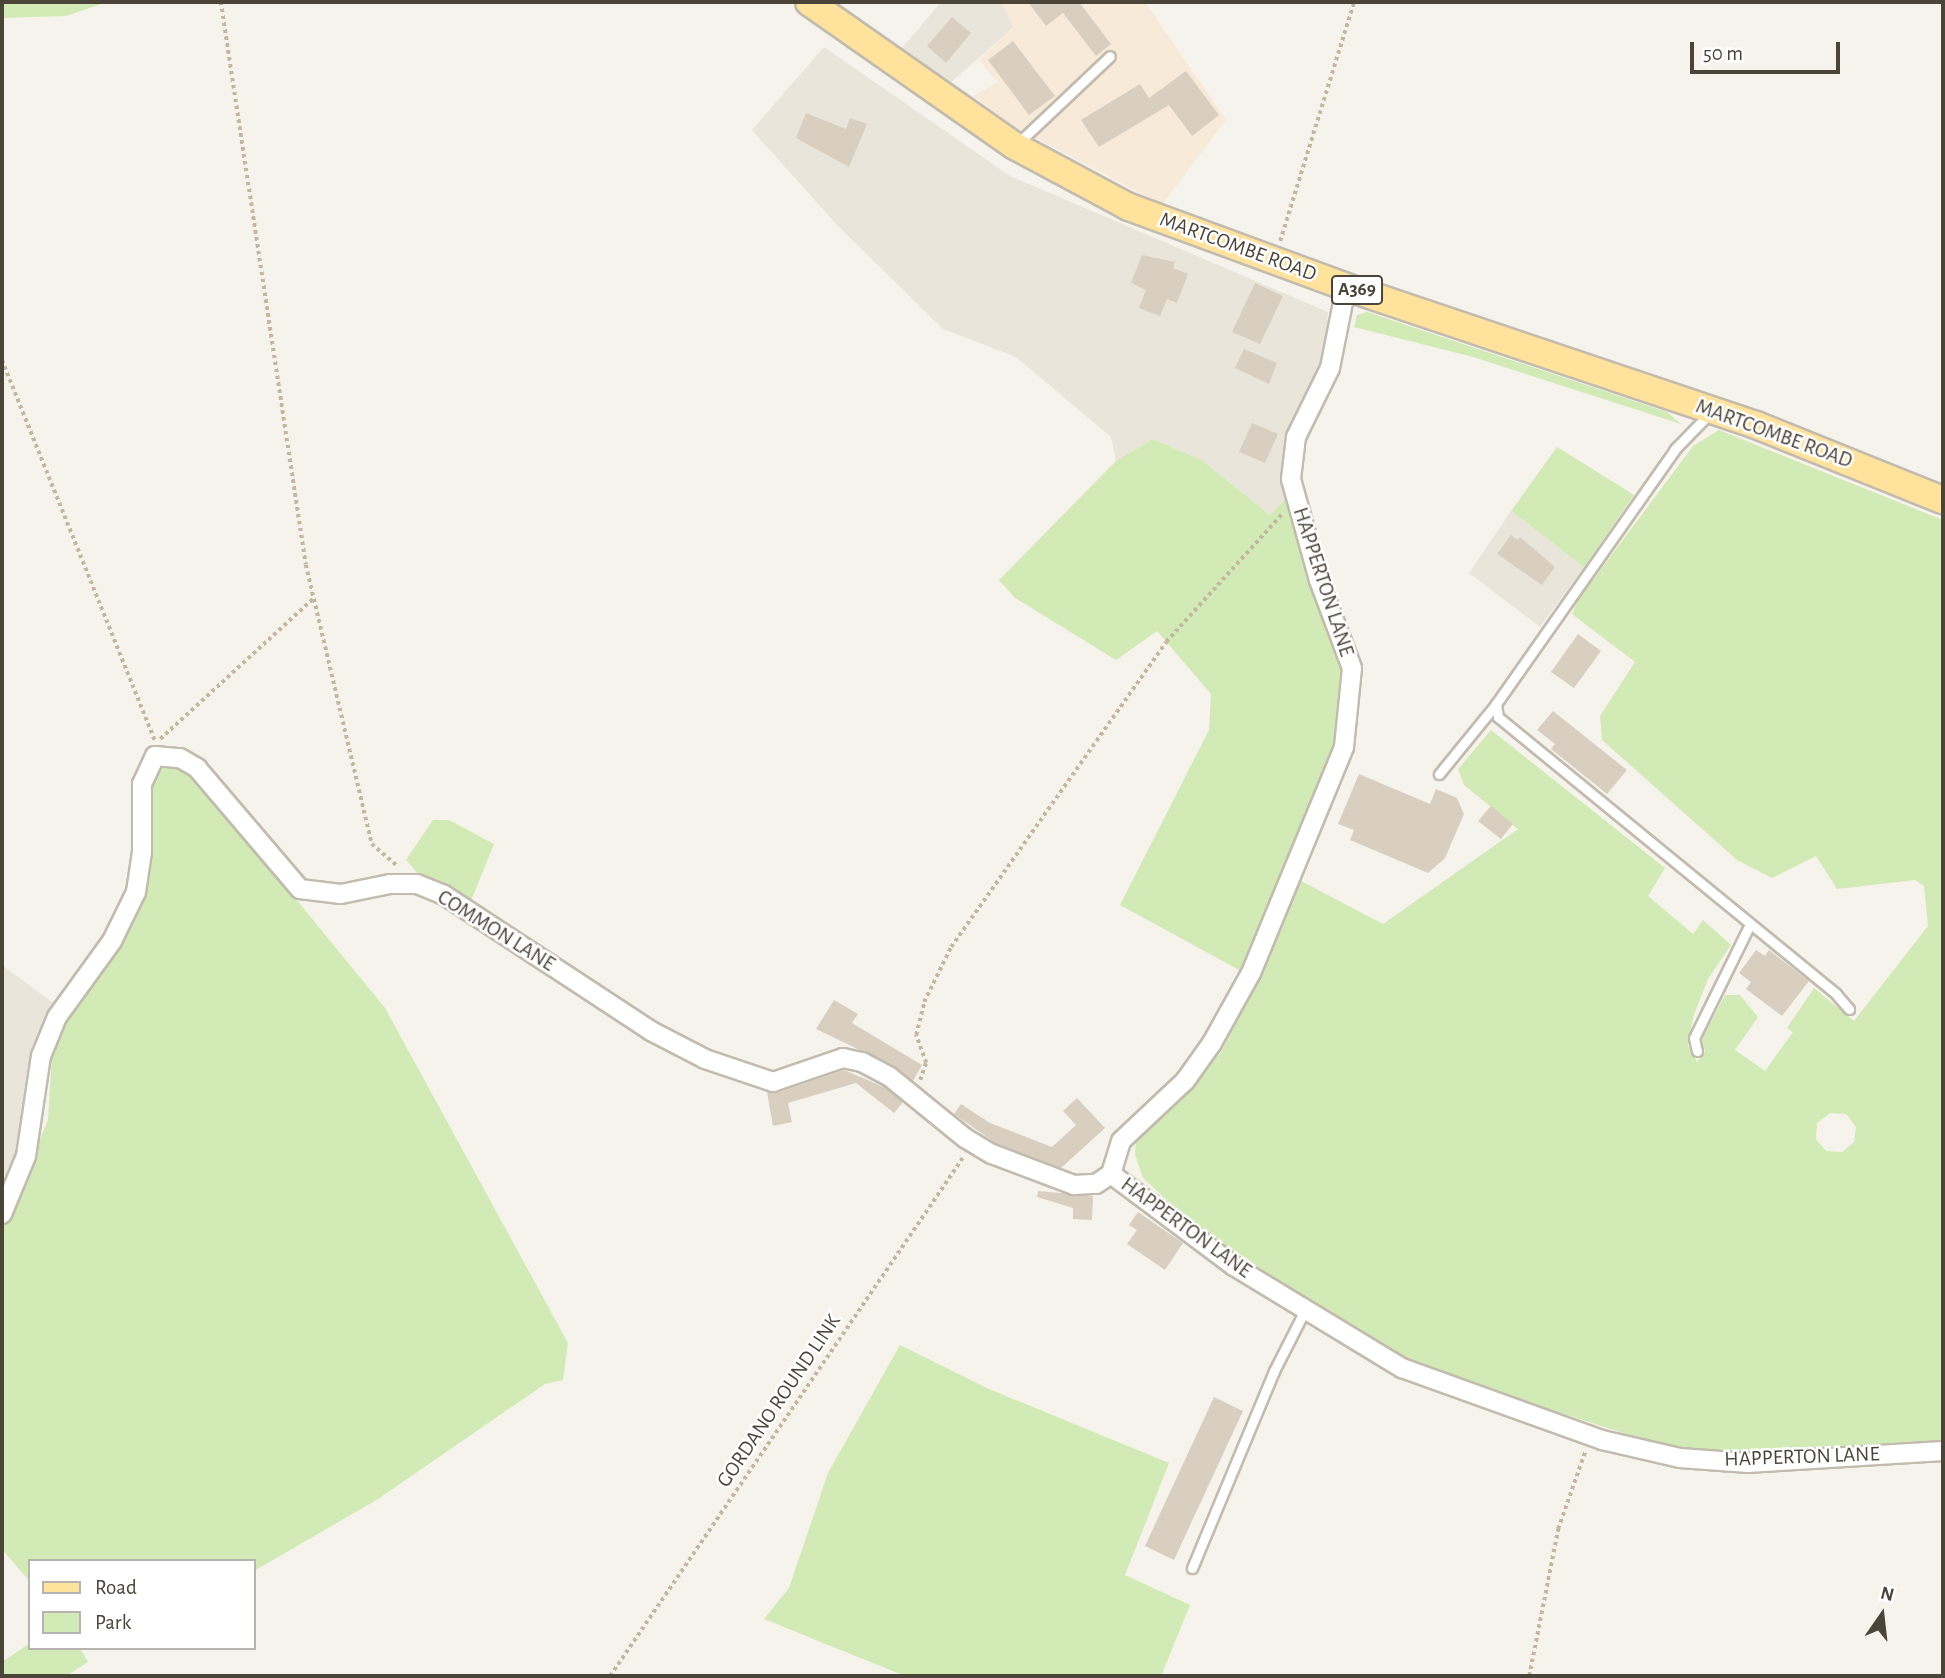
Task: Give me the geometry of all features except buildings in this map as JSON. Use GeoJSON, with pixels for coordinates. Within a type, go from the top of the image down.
{"type":"FeatureCollection","features":[{"type":"Feature","properties":{"kind":"main road","name":"MARTCOMBE ROAD"},"geometry":{"type":"LineString","coordinates":[[809,2],[1015,146],[1129,206],[1346,287],[1713,411],[1943,500]]}},
{"type":"Feature","properties":{"kind":"street","name":"HAPPERTON LANE"},"geometry":{"type":"LineString","coordinates":[[1346,287],[1330,368],[1296,437],[1291,479],[1295,499],[1352,668],[1344,747],[1251,973],[1212,1043],[1185,1081],[1121,1141],[1111,1174],[1224,1259],[1402,1368],[1613,1444],[1680,1458],[1748,1462],[1943,1451]]}},
{"type":"Feature","properties":{"kind":"street","name":"COMMON LANE"},"geometry":{"type":"LineString","coordinates":[[2,1214],[26,1156],[45,1046],[57,1017],[112,941],[136,892],[142,852],[142,783],[155,756],[180,758],[197,768],[300,889],[341,894],[390,884],[417,884],[444,895],[651,1031],[705,1059],[773,1082],[843,1058],[890,1077],[973,1143],[1042,1176],[1074,1185],[1096,1184],[1111,1174]]}},
{"type":"Feature","properties":{"kind":"lane"},"geometry":{"type":"LineString","coordinates":[[1015,146],[1110,56]]}},
{"type":"Feature","properties":{"kind":"lane"},"geometry":{"type":"LineString","coordinates":[[1439,775],[1496,704],[1675,449],[1713,411]]}},
{"type":"Feature","properties":{"kind":"lane"},"geometry":{"type":"LineString","coordinates":[[1496,704],[1498,718],[1749,926],[1836,993],[1849,1009]]}},
{"type":"Feature","properties":{"kind":"lane"},"geometry":{"type":"LineString","coordinates":[[1697,1051],[1694,1038],[1749,926]]}},
{"type":"Feature","properties":{"kind":"lane"},"geometry":{"type":"LineString","coordinates":[[1192,1568],[1274,1371],[1305,1310]]}},
{"type":"Feature","properties":{"kind":"path"},"geometry":{"type":"LineString","coordinates":[[220,2],[314,598],[372,844],[417,884]]}},
{"type":"Feature","properties":{"kind":"path"},"geometry":{"type":"LineString","coordinates":[[1274,260],[1354,2]]}},
{"type":"Feature","properties":{"kind":"path"},"geometry":{"type":"LineString","coordinates":[[2,360],[156,743],[314,598]]}},
{"type":"Feature","properties":{"kind":"path"},"geometry":{"type":"LineString","coordinates":[[913,1096],[926,1063],[916,1035],[924,1002],[951,947],[1166,642],[1295,499]]}},
{"type":"Feature","properties":{"kind":"path","name":"GORDANO ROUND LINK"},"geometry":{"type":"LineString","coordinates":[[610,1676],[973,1143]]}},
{"type":"Feature","properties":{"kind":"path"},"geometry":{"type":"LineString","coordinates":[[1529,1676],[1541,1600],[1576,1477],[1574,1468],[1581,1464]]}},
{"type":"Feature","properties":{"kind":"shaded area"},"geometry":{"type":"Polygon","coordinates":[[[941,2],[1002,2],[1014,27],[950,83],[902,48],[941,2]]]}},
{"type":"Feature","properties":{"kind":"shaded area"},"geometry":{"type":"Polygon","coordinates":[[[1002,2],[1145,2],[1226,120],[1162,205],[1012,125],[973,96],[998,82],[979,60],[1013,27],[1002,2]]]}},
{"type":"Feature","properties":{"kind":"shaded area"},"geometry":{"type":"Polygon","coordinates":[[[824,47],[1010,176],[1328,312],[1325,366],[1281,466],[1288,496],[1270,515],[1203,461],[1153,439],[1116,461],[1111,437],[1016,357],[943,329],[838,226],[752,130],[824,47]]]}},
{"type":"Feature","properties":{"kind":"shaded area"},"geometry":{"type":"Polygon","coordinates":[[[1511,511],[1584,567],[1540,627],[1469,573],[1511,511]]]}},
{"type":"Feature","properties":{"kind":"shaded area"},"geometry":{"type":"Polygon","coordinates":[[[2,965],[56,1005],[22,1152],[2,1199],[2,965]]]}},
{"type":"Feature","properties":{"kind":"green space"},"geometry":{"type":"Polygon","coordinates":[[[2,2],[107,2],[66,16],[2,18],[2,2]]]}},
{"type":"Feature","properties":{"kind":"green space"},"geometry":{"type":"Polygon","coordinates":[[[1367,312],[1667,412],[1681,424],[1473,357],[1354,327],[1357,315],[1367,312]]]}},
{"type":"Feature","properties":{"kind":"green space"},"geometry":{"type":"Polygon","coordinates":[[[1719,430],[1943,520],[1943,1441],[1745,1456],[1679,1451],[1406,1363],[1194,1225],[1143,1178],[1135,1155],[1136,1137],[1220,1054],[1264,969],[1301,881],[1383,924],[1518,829],[1464,785],[1458,769],[1491,730],[1665,868],[1648,896],[1693,934],[1703,920],[1731,945],[1708,979],[1693,1017],[1688,1046],[1697,1062],[1705,1052],[1702,1039],[1725,995],[1740,995],[1758,1017],[1735,1050],[1765,1071],[1793,1032],[1787,1028],[1814,988],[1854,1021],[1928,926],[1924,886],[1915,880],[1837,889],[1816,856],[1772,878],[1737,860],[1602,740],[1600,716],[1635,662],[1572,614],[1578,600],[1693,446],[1719,430]],[[1830,1113],[1817,1123],[1816,1139],[1826,1151],[1842,1152],[1854,1142],[1856,1127],[1846,1114],[1830,1113]]]}},
{"type":"Feature","properties":{"kind":"green space"},"geometry":{"type":"Polygon","coordinates":[[[1153,439],[1203,461],[1270,515],[1288,496],[1313,591],[1344,668],[1338,744],[1249,961],[1241,971],[1120,905],[1209,730],[1211,694],[1157,631],[1116,660],[1015,598],[999,580],[1116,461],[1153,439]]]}},
{"type":"Feature","properties":{"kind":"green space"},"geometry":{"type":"Polygon","coordinates":[[[1557,447],[1634,495],[1584,567],[1511,511],[1557,447]]]}},
{"type":"Feature","properties":{"kind":"green space"},"geometry":{"type":"Polygon","coordinates":[[[168,766],[186,772],[205,788],[385,1008],[568,1343],[563,1380],[545,1384],[378,1499],[256,1570],[256,1559],[28,1559],[28,1580],[2,1549],[2,1231],[48,1120],[52,1055],[70,1009],[124,940],[142,899],[149,859],[150,786],[157,770],[168,766]]]}},
{"type":"Feature","properties":{"kind":"green space"},"geometry":{"type":"Polygon","coordinates":[[[433,820],[449,820],[494,844],[470,903],[420,876],[406,860],[433,820]]]}},
{"type":"Feature","properties":{"kind":"green space"},"geometry":{"type":"Polygon","coordinates":[[[900,1345],[989,1389],[1169,1463],[1125,1575],[1190,1605],[1161,1676],[905,1676],[764,1619],[789,1588],[828,1473],[900,1345]]]}},
{"type":"Feature","properties":{"kind":"green space"},"geometry":{"type":"Polygon","coordinates":[[[28,1644],[28,1650],[81,1650],[88,1662],[66,1676],[2,1676],[2,1662],[28,1644]]]}}]}
